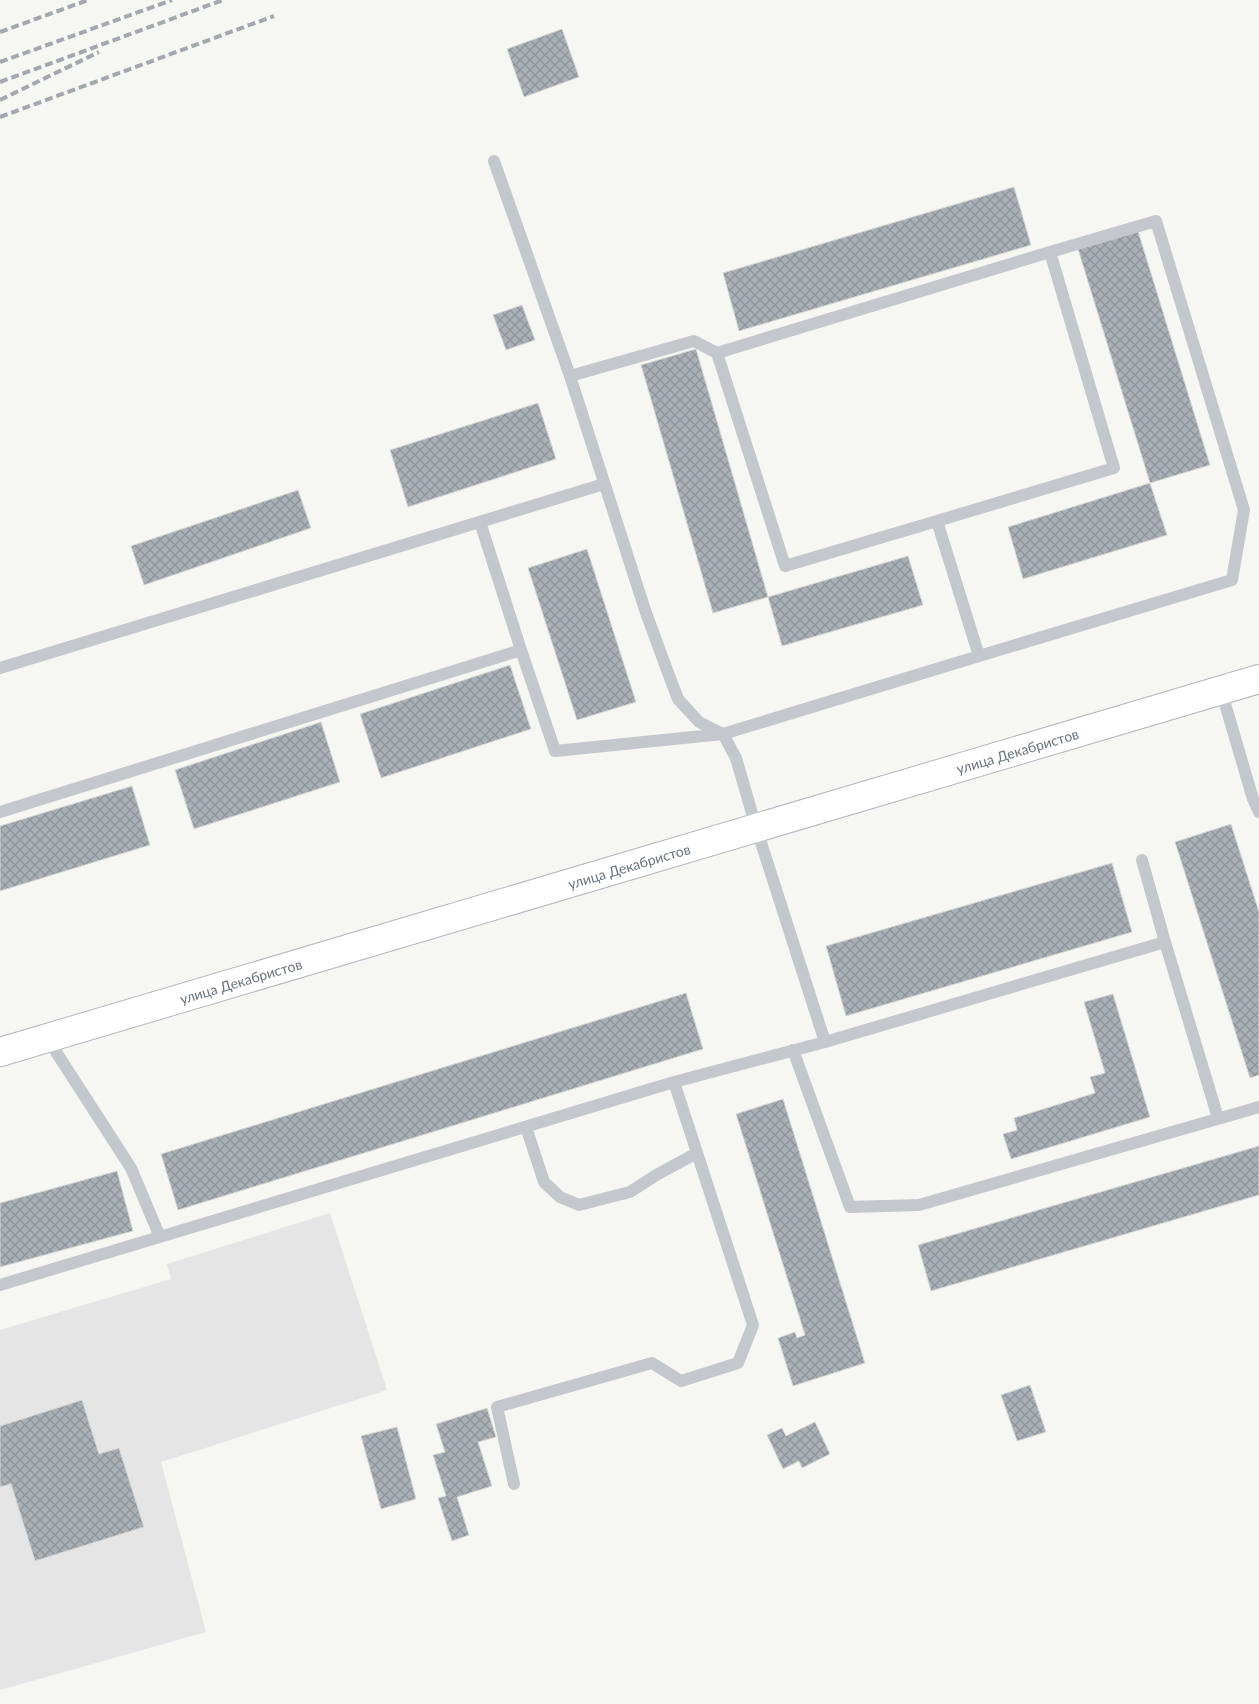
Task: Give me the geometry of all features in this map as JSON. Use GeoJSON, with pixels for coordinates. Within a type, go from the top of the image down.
{"type":"FeatureCollection","features":[{"type":"Feature","properties":{"kind":"main road","name":"улица Декабристов"},"geometry":{"type":"LineString","coordinates":[[0,1052],[1259,678]]}},
{"type":"Feature","properties":{"kind":"lane"},"geometry":{"type":"LineString","coordinates":[[494,161],[570,376],[645,610],[678,699],[699,722],[723,734],[736,758],[756,827],[825,1042]]}},
{"type":"Feature","properties":{"kind":"lane"},"geometry":{"type":"LineString","coordinates":[[480,522],[555,751],[723,734],[1232,580],[1244,510],[1156,221],[717,353],[694,341],[570,376]]}},
{"type":"Feature","properties":{"kind":"lane"},"geometry":{"type":"LineString","coordinates":[[717,353],[785,566],[1114,468],[1050,252]]}},
{"type":"Feature","properties":{"kind":"lane"},"geometry":{"type":"LineString","coordinates":[[0,668],[604,484]]}},
{"type":"Feature","properties":{"kind":"lane"},"geometry":{"type":"LineString","coordinates":[[937,521],[979,656]]}},
{"type":"Feature","properties":{"kind":"lane"},"geometry":{"type":"LineString","coordinates":[[0,812],[521,650]]}},
{"type":"Feature","properties":{"kind":"lane"},"geometry":{"type":"LineString","coordinates":[[1221,690],[1253,778],[1259,812]]}},
{"type":"Feature","properties":{"kind":"lane"},"geometry":{"type":"LineString","coordinates":[[1142,860],[1218,1118]]}},
{"type":"Feature","properties":{"kind":"lane"},"geometry":{"type":"LineString","coordinates":[[0,1284],[674,1082],[825,1042],[1165,942]]}},
{"type":"Feature","properties":{"kind":"lane"},"geometry":{"type":"LineString","coordinates":[[47,1038],[130,1168],[160,1236]]}},
{"type":"Feature","properties":{"kind":"lane"},"geometry":{"type":"LineString","coordinates":[[793,1050],[850,1207],[919,1205],[1259,1107]]}},
{"type":"Feature","properties":{"kind":"lane"},"geometry":{"type":"LineString","coordinates":[[514,1484],[497,1407],[652,1363],[681,1381],[738,1363],[753,1325],[674,1082]]}},
{"type":"Feature","properties":{"kind":"lane"},"geometry":{"type":"LineString","coordinates":[[526,1127],[544,1182],[560,1198],[579,1205],[630,1192],[697,1153]]}},
{"type":"Feature","properties":{"kind":"shaded area"},"geometry":{"type":"Polygon","coordinates":[[[330,1213],[387,1390],[161,1462],[206,1632],[0,1690],[0,1330],[171,1279],[167,1264],[330,1213]]]}},
{"type":"Feature","properties":{"kind":"building"},"geometry":{"type":"Polygon","coordinates":[[[562,29],[579,77],[524,97],[507,49],[562,29]]]}},
{"type":"Feature","properties":{"kind":"building"},"geometry":{"type":"Polygon","coordinates":[[[1014,187],[1031,245],[739,331],[723,273],[1014,187]]]}},
{"type":"Feature","properties":{"kind":"building"},"geometry":{"type":"Polygon","coordinates":[[[1138,231],[1210,465],[1150,483],[1078,249],[1138,231]]]}},
{"type":"Feature","properties":{"kind":"building"},"geometry":{"type":"Polygon","coordinates":[[[522,305],[535,340],[506,350],[493,315],[522,305]]]}},
{"type":"Feature","properties":{"kind":"building"},"geometry":{"type":"Polygon","coordinates":[[[696,349],[768,597],[713,613],[641,365],[696,349]]]}},
{"type":"Feature","properties":{"kind":"building"},"geometry":{"type":"Polygon","coordinates":[[[538,403],[556,459],[408,507],[390,450],[538,403]]]}},
{"type":"Feature","properties":{"kind":"building"},"geometry":{"type":"Polygon","coordinates":[[[1150,483],[1167,535],[1023,579],[1008,527],[1150,483]]]}},
{"type":"Feature","properties":{"kind":"building"},"geometry":{"type":"Polygon","coordinates":[[[298,490],[311,528],[144,585],[131,546],[298,490]]]}},
{"type":"Feature","properties":{"kind":"building"},"geometry":{"type":"Polygon","coordinates":[[[587,549],[636,702],[577,720],[528,568],[587,549]]]}},
{"type":"Feature","properties":{"kind":"building"},"geometry":{"type":"Polygon","coordinates":[[[908,556],[923,605],[782,646],[768,597],[908,556]]]}},
{"type":"Feature","properties":{"kind":"building"},"geometry":{"type":"Polygon","coordinates":[[[510,665],[531,729],[381,778],[360,714],[510,665]]]}},
{"type":"Feature","properties":{"kind":"building"},"geometry":{"type":"Polygon","coordinates":[[[321,722],[340,782],[194,829],[175,770],[321,722]]]}},
{"type":"Feature","properties":{"kind":"building"},"geometry":{"type":"Polygon","coordinates":[[[132,786],[150,845],[0,891],[0,826],[132,786]]]}},
{"type":"Feature","properties":{"kind":"building"},"geometry":{"type":"Polygon","coordinates":[[[1231,824],[1259,912],[1259,1075],[1250,1078],[1175,842],[1231,824]]]}},
{"type":"Feature","properties":{"kind":"building"},"geometry":{"type":"Polygon","coordinates":[[[1112,863],[1132,932],[846,1016],[826,946],[1112,863]]]}},
{"type":"Feature","properties":{"kind":"building"},"geometry":{"type":"Polygon","coordinates":[[[686,993],[703,1049],[178,1210],[161,1154],[686,993]]]}},
{"type":"Feature","properties":{"kind":"building"},"geometry":{"type":"Polygon","coordinates":[[[1113,994],[1150,1117],[1011,1159],[1003,1134],[1017,1130],[1014,1118],[1095,1093],[1090,1077],[1105,1073],[1084,1002],[1113,994]]]}},
{"type":"Feature","properties":{"kind":"building"},"geometry":{"type":"Polygon","coordinates":[[[783,1099],[865,1363],[793,1386],[778,1338],[795,1332],[797,1338],[805,1335],[736,1114],[783,1099]]]}},
{"type":"Feature","properties":{"kind":"building"},"geometry":{"type":"Polygon","coordinates":[[[1259,1146],[1259,1195],[931,1291],[918,1245],[1259,1146]]]}},
{"type":"Feature","properties":{"kind":"building"},"geometry":{"type":"Polygon","coordinates":[[[117,1171],[133,1231],[0,1267],[0,1203],[117,1171]]]}},
{"type":"Feature","properties":{"kind":"building"},"geometry":{"type":"Polygon","coordinates":[[[1030,1385],[1046,1432],[1017,1441],[1001,1395],[1030,1385]]]}},
{"type":"Feature","properties":{"kind":"building"},"geometry":{"type":"Polygon","coordinates":[[[82,1400],[99,1454],[119,1448],[144,1527],[35,1561],[11,1484],[0,1487],[0,1426],[82,1400]]]}},
{"type":"Feature","properties":{"kind":"building"},"geometry":{"type":"Polygon","coordinates":[[[487,1408],[496,1437],[478,1442],[492,1486],[457,1497],[469,1535],[452,1541],[438,1498],[446,1496],[433,1455],[445,1452],[436,1424],[487,1408]]]}},
{"type":"Feature","properties":{"kind":"building"},"geometry":{"type":"Polygon","coordinates":[[[815,1422],[830,1454],[802,1468],[799,1461],[783,1469],[767,1435],[782,1428],[786,1436],[815,1422]]]}},
{"type":"Feature","properties":{"kind":"building"},"geometry":{"type":"Polygon","coordinates":[[[397,1427],[416,1499],[381,1509],[361,1436],[397,1427]]]}},
{"type":"Feature","properties":{"kind":"railway"},"geometry":{"type":"LineString","coordinates":[[0,32],[88,0]]}},
{"type":"Feature","properties":{"kind":"railway"},"geometry":{"type":"LineString","coordinates":[[0,62],[172,0]]}},
{"type":"Feature","properties":{"kind":"railway"},"geometry":{"type":"LineString","coordinates":[[0,82],[223,0]]}},
{"type":"Feature","properties":{"kind":"railway"},"geometry":{"type":"LineString","coordinates":[[0,117],[274,16]]}},
{"type":"Feature","properties":{"kind":"railway"},"geometry":{"type":"LineString","coordinates":[[0,100],[99,52]]}}]}
